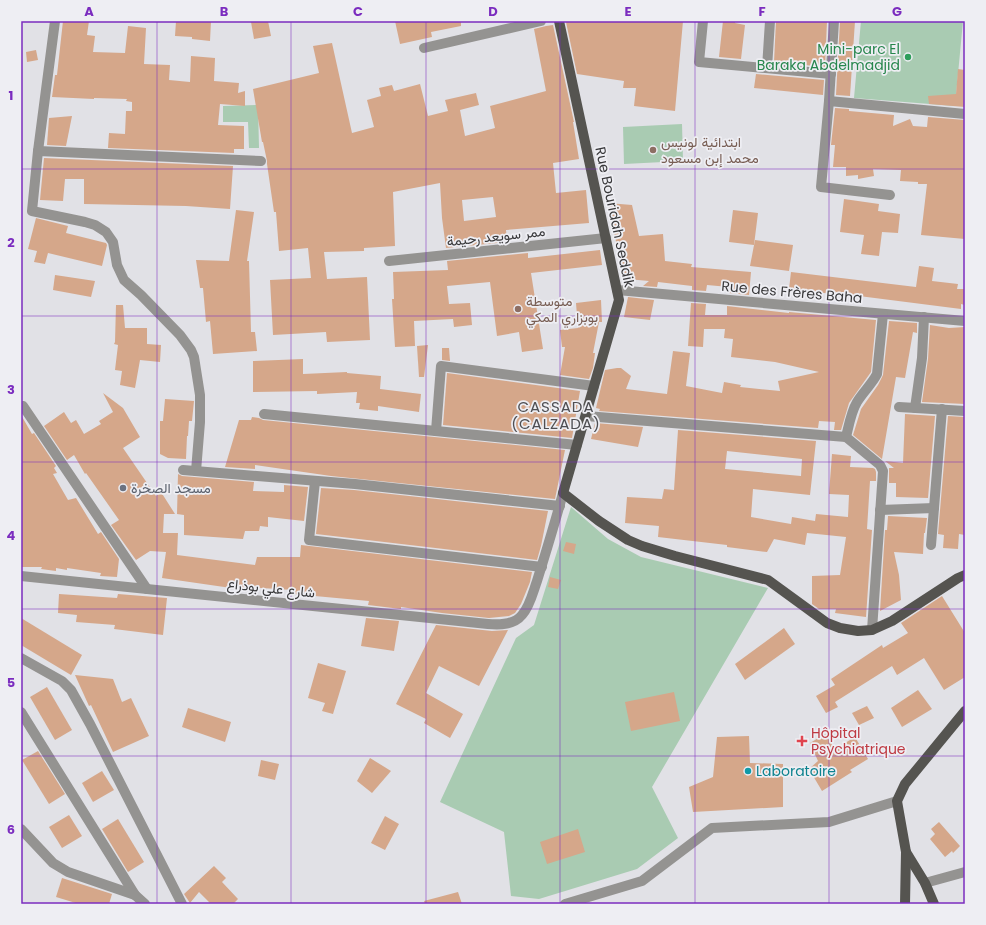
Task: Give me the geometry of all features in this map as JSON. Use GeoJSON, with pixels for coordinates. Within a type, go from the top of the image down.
{"type":"FeatureCollection","features":[{"type":"Feature","properties":{"kind":"main road","name":"Rue Bouridah Seddik"},"geometry":{"type":"LineString","coordinates":[[558,21],[619,300],[563,493]]}},
{"type":"Feature","properties":{"kind":"main road"},"geometry":{"type":"LineString","coordinates":[[563,493],[616,532],[642,546],[768,580],[827,623],[840,628],[858,631],[872,630],[892,621],[965,575]]}},
{"type":"Feature","properties":{"kind":"main road"},"geometry":{"type":"LineString","coordinates":[[905,904],[906,852],[897,801],[905,784],[965,711]]}},
{"type":"Feature","properties":{"kind":"main road"},"geometry":{"type":"LineString","coordinates":[[906,852],[925,883],[934,904]]}},
{"type":"Feature","properties":{"kind":"street"},"geometry":{"type":"LineString","coordinates":[[55,21],[38,150],[32,211],[85,222],[95,225],[106,232],[113,242],[117,264],[124,280],[141,295],[180,335],[191,350],[194,357],[200,395],[200,422],[196,471]]}},
{"type":"Feature","properties":{"kind":"street"},"geometry":{"type":"LineString","coordinates":[[424,48],[541,21]]}},
{"type":"Feature","properties":{"kind":"street"},"geometry":{"type":"LineString","coordinates":[[703,21],[699,62],[831,74]]}},
{"type":"Feature","properties":{"kind":"street"},"geometry":{"type":"LineString","coordinates":[[767,68],[770,21]]}},
{"type":"Feature","properties":{"kind":"street"},"geometry":{"type":"LineString","coordinates":[[834,21],[829,101],[821,187],[890,195]]}},
{"type":"Feature","properties":{"kind":"street"},"geometry":{"type":"LineString","coordinates":[[829,101],[965,114]]}},
{"type":"Feature","properties":{"kind":"street"},"geometry":{"type":"LineString","coordinates":[[38,150],[261,161]]}},
{"type":"Feature","properties":{"kind":"street","name":"ممر سويعد رحيمة"},"geometry":{"type":"LineString","coordinates":[[389,261],[606,238]]}},
{"type":"Feature","properties":{"kind":"street","name":"Rue des Frères Baha"},"geometry":{"type":"LineString","coordinates":[[617,290],[965,321]]}},
{"type":"Feature","properties":{"kind":"street"},"geometry":{"type":"LineString","coordinates":[[846,437],[852,411],[878,374],[883,314]]}},
{"type":"Feature","properties":{"kind":"street"},"geometry":{"type":"LineString","coordinates":[[915,408],[922,358],[924,317]]}},
{"type":"Feature","properties":{"kind":"street"},"geometry":{"type":"LineString","coordinates":[[436,431],[441,366],[594,386]]}},
{"type":"Feature","properties":{"kind":"street"},"geometry":{"type":"LineString","coordinates":[[23,406],[146,589]]}},
{"type":"Feature","properties":{"kind":"street"},"geometry":{"type":"LineString","coordinates":[[899,407],[965,411]]}},
{"type":"Feature","properties":{"kind":"street"},"geometry":{"type":"LineString","coordinates":[[931,545],[942,410]]}},
{"type":"Feature","properties":{"kind":"street"},"geometry":{"type":"LineString","coordinates":[[264,414],[577,445]]}},
{"type":"Feature","properties":{"kind":"street"},"geometry":{"type":"LineString","coordinates":[[586,416],[846,437],[880,465],[883,471],[872,630]]}},
{"type":"Feature","properties":{"kind":"street"},"geometry":{"type":"LineString","coordinates":[[183,470],[315,481],[560,506]]}},
{"type":"Feature","properties":{"kind":"street"},"geometry":{"type":"LineString","coordinates":[[315,481],[309,540],[542,567]]}},
{"type":"Feature","properties":{"kind":"street","name":"Rue Bouridah Seddik"},"geometry":{"type":"LineString","coordinates":[[516,620],[523,614],[527,607],[542,567],[563,493]]}},
{"type":"Feature","properties":{"kind":"street"},"geometry":{"type":"LineString","coordinates":[[880,510],[934,508]]}},
{"type":"Feature","properties":{"kind":"street","name":"شارع علي بوذراع"},"geometry":{"type":"LineString","coordinates":[[21,576],[488,624],[504,624],[516,620]]}},
{"type":"Feature","properties":{"kind":"street"},"geometry":{"type":"LineString","coordinates":[[21,658],[62,681],[71,690],[90,724],[182,904]]}},
{"type":"Feature","properties":{"kind":"street"},"geometry":{"type":"LineString","coordinates":[[21,712],[135,895],[145,904]]}},
{"type":"Feature","properties":{"kind":"street"},"geometry":{"type":"LineString","coordinates":[[566,904],[642,881],[712,828],[829,822],[897,801]]}},
{"type":"Feature","properties":{"kind":"street"},"geometry":{"type":"LineString","coordinates":[[21,829],[53,863],[68,872],[135,895]]}},
{"type":"Feature","properties":{"kind":"street"},"geometry":{"type":"LineString","coordinates":[[925,883],[965,872]]}},
{"type":"Feature","properties":{"kind":"green space","name":"Mini-parc El Baraka Abdelmadjid"},"geometry":{"type":"Polygon","coordinates":[[[861,21],[963,21],[955,106],[854,98],[861,21]]]}},
{"type":"Feature","properties":{"kind":"green space"},"geometry":{"type":"Polygon","coordinates":[[[258,105],[259,148],[249,148],[248,122],[223,122],[223,106],[258,105]]]}},
{"type":"Feature","properties":{"kind":"green space"},"geometry":{"type":"Polygon","coordinates":[[[682,124],[683,161],[624,164],[623,127],[682,124]]]}},
{"type":"Feature","properties":{"kind":"green space"},"geometry":{"type":"Polygon","coordinates":[[[571,507],[608,539],[641,557],[768,588],[652,787],[678,838],[637,869],[539,899],[511,896],[504,832],[440,802],[516,638],[534,625],[571,507]]]}},
{"type":"Feature","properties":{"kind":"building"},"geometry":{"type":"Polygon","coordinates":[[[63,21],[89,21],[87,35],[95,36],[93,52],[125,53],[128,26],[146,28],[144,64],[170,65],[169,80],[190,82],[191,56],[215,58],[214,81],[239,83],[238,93],[245,91],[245,106],[220,104],[218,125],[244,126],[244,149],[234,149],[234,153],[108,148],[109,133],[125,134],[126,111],[132,111],[132,102],[126,101],[127,99],[52,97],[55,75],[57,75],[63,21]]]}},
{"type":"Feature","properties":{"kind":"building"},"geometry":{"type":"Polygon","coordinates":[[[176,21],[211,21],[210,41],[192,39],[192,37],[175,36],[176,21]]]}},
{"type":"Feature","properties":{"kind":"building"},"geometry":{"type":"Polygon","coordinates":[[[268,21],[271,36],[254,39],[251,22],[268,21]]]}},
{"type":"Feature","properties":{"kind":"building"},"geometry":{"type":"Polygon","coordinates":[[[395,21],[461,21],[461,26],[431,32],[432,37],[400,44],[395,21]]]}},
{"type":"Feature","properties":{"kind":"building"},"geometry":{"type":"Polygon","coordinates":[[[567,21],[683,21],[675,111],[634,106],[636,88],[623,88],[624,81],[577,74],[567,21]]]}},
{"type":"Feature","properties":{"kind":"building"},"geometry":{"type":"Polygon","coordinates":[[[723,21],[735,21],[735,23],[745,25],[741,59],[719,57],[723,21]]]}},
{"type":"Feature","properties":{"kind":"building"},"geometry":{"type":"Polygon","coordinates":[[[776,21],[827,21],[825,67],[774,62],[776,21]]]}},
{"type":"Feature","properties":{"kind":"building"},"geometry":{"type":"Polygon","coordinates":[[[840,21],[855,21],[850,96],[836,95],[840,21]]]}},
{"type":"Feature","properties":{"kind":"building"},"geometry":{"type":"Polygon","coordinates":[[[553,25],[574,122],[579,159],[553,163],[556,193],[586,190],[589,223],[506,230],[507,242],[446,248],[442,218],[440,183],[393,192],[395,246],[364,248],[364,251],[324,252],[327,279],[367,277],[370,340],[327,342],[326,332],[273,335],[270,280],[311,278],[308,248],[279,251],[276,212],[274,212],[267,161],[262,142],[253,89],[319,73],[313,46],[332,43],[352,133],[374,127],[367,100],[381,96],[379,88],[392,85],[394,91],[420,84],[428,116],[448,111],[445,100],[476,93],[479,105],[460,110],[465,136],[495,128],[490,106],[546,91],[534,29],[553,25]],[[493,197],[462,200],[464,221],[496,217],[493,197]]]}},
{"type":"Feature","properties":{"kind":"building"},"geometry":{"type":"Polygon","coordinates":[[[36,50],[38,60],[27,62],[26,52],[36,50]]]}},
{"type":"Feature","properties":{"kind":"building"},"geometry":{"type":"Polygon","coordinates":[[[958,69],[965,70],[965,107],[929,104],[928,96],[956,94],[958,69]]]}},
{"type":"Feature","properties":{"kind":"building"},"geometry":{"type":"Polygon","coordinates":[[[756,74],[824,80],[823,95],[754,88],[756,74]]]}},
{"type":"Feature","properties":{"kind":"building"},"geometry":{"type":"Polygon","coordinates":[[[835,108],[849,109],[849,111],[894,115],[893,126],[910,119],[913,126],[927,127],[928,117],[965,120],[965,239],[921,235],[927,184],[900,181],[901,170],[873,169],[874,176],[858,179],[858,175],[846,176],[846,167],[833,167],[835,145],[831,145],[835,108]]]}},
{"type":"Feature","properties":{"kind":"building"},"geometry":{"type":"Polygon","coordinates":[[[72,116],[66,146],[47,145],[49,118],[72,116]]]}},
{"type":"Feature","properties":{"kind":"building"},"geometry":{"type":"Polygon","coordinates":[[[44,158],[233,166],[230,209],[186,206],[84,204],[84,179],[65,179],[63,201],[40,200],[44,158]]]}},
{"type":"Feature","properties":{"kind":"building"},"geometry":{"type":"Polygon","coordinates":[[[844,199],[879,204],[878,211],[900,214],[898,233],[882,232],[879,256],[861,254],[864,235],[840,232],[844,199]]]}},
{"type":"Feature","properties":{"kind":"building"},"geometry":{"type":"Polygon","coordinates":[[[608,203],[632,205],[639,236],[663,234],[665,261],[692,264],[691,267],[751,272],[749,295],[729,293],[729,287],[707,285],[706,291],[692,290],[692,286],[658,282],[657,287],[643,286],[649,281],[627,279],[623,275],[608,203]]]}},
{"type":"Feature","properties":{"kind":"building"},"geometry":{"type":"Polygon","coordinates":[[[236,210],[254,212],[247,261],[249,261],[251,332],[255,332],[257,351],[213,354],[210,321],[206,322],[203,288],[200,288],[196,260],[229,261],[236,210]]]}},
{"type":"Feature","properties":{"kind":"building"},"geometry":{"type":"Polygon","coordinates":[[[733,210],[758,213],[754,245],[729,242],[733,210]]]}},
{"type":"Feature","properties":{"kind":"building"},"geometry":{"type":"Polygon","coordinates":[[[36,218],[68,226],[66,233],[106,243],[107,245],[102,266],[48,253],[45,264],[34,262],[37,251],[28,249],[36,218]]]}},
{"type":"Feature","properties":{"kind":"building"},"geometry":{"type":"Polygon","coordinates":[[[755,240],[793,245],[789,271],[750,266],[755,240]]]}},
{"type":"Feature","properties":{"kind":"building"},"geometry":{"type":"Polygon","coordinates":[[[600,250],[602,265],[531,273],[543,349],[522,352],[519,332],[497,336],[490,282],[447,286],[449,304],[470,303],[472,325],[454,327],[453,319],[414,321],[415,346],[395,347],[392,299],[394,299],[393,272],[448,270],[447,261],[528,253],[528,258],[600,250]]]}},
{"type":"Feature","properties":{"kind":"building"},"geometry":{"type":"Polygon","coordinates":[[[919,266],[934,268],[932,281],[958,284],[957,289],[965,289],[965,305],[961,304],[961,309],[789,289],[791,272],[916,287],[919,266]]]}},
{"type":"Feature","properties":{"kind":"building"},"geometry":{"type":"Polygon","coordinates":[[[55,275],[95,281],[91,297],[53,290],[55,275]]]}},
{"type":"Feature","properties":{"kind":"building"},"geometry":{"type":"Polygon","coordinates":[[[628,297],[654,300],[650,320],[624,317],[628,297]]]}},
{"type":"Feature","properties":{"kind":"building"},"geometry":{"type":"Polygon","coordinates":[[[601,300],[602,322],[599,322],[593,353],[595,353],[593,368],[589,379],[560,375],[565,347],[562,347],[560,330],[578,328],[576,303],[601,300]]]}},
{"type":"Feature","properties":{"kind":"building"},"geometry":{"type":"Polygon","coordinates":[[[691,303],[706,304],[705,315],[727,315],[727,306],[876,320],[871,372],[849,403],[841,430],[834,430],[835,422],[819,421],[818,428],[599,411],[600,409],[596,408],[605,370],[621,368],[631,376],[626,389],[667,394],[673,351],[690,353],[686,386],[722,393],[724,382],[741,385],[740,387],[780,391],[778,381],[819,372],[775,362],[731,357],[733,339],[724,338],[725,329],[704,329],[703,347],[688,346],[691,303]]]}},
{"type":"Feature","properties":{"kind":"building"},"geometry":{"type":"Polygon","coordinates":[[[116,305],[123,305],[125,328],[147,328],[147,344],[161,345],[160,362],[140,360],[135,388],[120,385],[122,371],[115,370],[118,345],[114,344],[116,305]]]}},
{"type":"Feature","properties":{"kind":"building"},"geometry":{"type":"Polygon","coordinates":[[[889,321],[917,323],[917,333],[913,332],[905,378],[896,377],[882,459],[853,435],[861,409],[878,385],[883,375],[889,321]]]}},
{"type":"Feature","properties":{"kind":"building"},"geometry":{"type":"Polygon","coordinates":[[[930,325],[949,328],[965,327],[965,404],[922,402],[928,359],[930,325]]]}},
{"type":"Feature","properties":{"kind":"building"},"geometry":{"type":"Polygon","coordinates":[[[428,345],[424,377],[419,377],[417,346],[428,345]]]}},
{"type":"Feature","properties":{"kind":"building"},"geometry":{"type":"Polygon","coordinates":[[[442,348],[449,348],[450,361],[442,360],[442,348]]]}},
{"type":"Feature","properties":{"kind":"building"},"geometry":{"type":"Polygon","coordinates":[[[303,359],[303,374],[347,372],[381,376],[380,389],[421,394],[419,412],[378,406],[378,411],[359,409],[360,403],[356,403],[357,392],[317,394],[317,391],[253,392],[253,361],[303,359]]]}},
{"type":"Feature","properties":{"kind":"building"},"geometry":{"type":"Polygon","coordinates":[[[447,373],[580,391],[572,438],[443,425],[447,373]]]}},
{"type":"Feature","properties":{"kind":"building"},"geometry":{"type":"Polygon","coordinates":[[[103,393],[123,408],[140,437],[123,448],[156,496],[161,492],[175,514],[164,514],[163,533],[178,533],[177,555],[255,565],[257,557],[300,557],[301,545],[532,572],[530,582],[521,604],[515,613],[509,616],[489,618],[401,607],[401,609],[368,605],[369,601],[293,594],[293,590],[245,587],[245,590],[162,578],[166,552],[150,551],[136,560],[111,525],[119,520],[86,473],[85,474],[74,455],[67,460],[44,426],[64,412],[71,423],[76,420],[84,434],[101,424],[99,421],[113,412],[103,393]]]}},
{"type":"Feature","properties":{"kind":"building"},"geometry":{"type":"Polygon","coordinates":[[[165,399],[194,401],[192,421],[189,421],[186,459],[168,458],[160,454],[160,421],[163,421],[165,399]]]}},
{"type":"Feature","properties":{"kind":"building"},"geometry":{"type":"Polygon","coordinates":[[[905,414],[935,416],[928,498],[896,497],[896,483],[889,483],[889,468],[894,468],[885,461],[903,463],[905,414]]]}},
{"type":"Feature","properties":{"kind":"building"},"geometry":{"type":"Polygon","coordinates":[[[21,415],[32,434],[34,433],[56,466],[54,468],[57,473],[53,474],[68,500],[76,498],[98,534],[101,532],[119,559],[117,577],[100,576],[101,573],[67,568],[67,570],[56,568],[56,571],[41,569],[42,567],[21,567],[21,415]]]}},
{"type":"Feature","properties":{"kind":"building"},"geometry":{"type":"Polygon","coordinates":[[[948,416],[965,417],[965,535],[959,534],[958,549],[943,548],[944,535],[938,534],[948,416]]]}},
{"type":"Feature","properties":{"kind":"building"},"geometry":{"type":"Polygon","coordinates":[[[252,417],[263,420],[565,450],[555,499],[331,476],[255,465],[255,469],[225,467],[239,420],[251,420],[252,417]]]}},
{"type":"Feature","properties":{"kind":"building"},"geometry":{"type":"Polygon","coordinates":[[[595,423],[643,427],[638,447],[591,439],[595,423]]]}},
{"type":"Feature","properties":{"kind":"building"},"geometry":{"type":"Polygon","coordinates":[[[678,430],[816,441],[810,495],[753,489],[751,517],[791,524],[792,517],[815,521],[816,514],[848,517],[849,495],[829,494],[832,454],[851,456],[850,467],[875,469],[876,481],[870,481],[867,529],[872,530],[866,617],[835,613],[836,609],[819,609],[812,604],[812,576],[840,575],[846,537],[807,533],[805,545],[774,539],[767,552],[727,547],[727,545],[658,537],[659,526],[625,523],[627,497],[662,499],[664,489],[674,490],[678,430]],[[727,451],[725,469],[801,476],[802,459],[727,451]]]}},
{"type":"Feature","properties":{"kind":"building"},"geometry":{"type":"Polygon","coordinates":[[[178,474],[182,476],[254,482],[253,491],[284,492],[284,485],[308,487],[304,521],[268,517],[268,527],[260,526],[259,531],[245,531],[243,539],[184,535],[184,515],[177,514],[178,474]]]}},
{"type":"Feature","properties":{"kind":"building"},"geometry":{"type":"Polygon","coordinates":[[[321,488],[354,490],[548,511],[537,560],[316,534],[321,488]]]}},
{"type":"Feature","properties":{"kind":"building"},"geometry":{"type":"Polygon","coordinates":[[[888,516],[927,518],[924,533],[923,554],[894,552],[899,575],[901,600],[880,611],[885,530],[887,530],[888,516]]]}},
{"type":"Feature","properties":{"kind":"building"},"geometry":{"type":"Polygon","coordinates":[[[566,542],[576,544],[574,554],[563,551],[566,542]]]}},
{"type":"Feature","properties":{"kind":"building"},"geometry":{"type":"Polygon","coordinates":[[[550,577],[561,580],[558,589],[548,587],[550,577]]]}},
{"type":"Feature","properties":{"kind":"building"},"geometry":{"type":"Polygon","coordinates":[[[59,594],[117,598],[118,594],[167,598],[163,635],[114,629],[115,625],[76,622],[77,615],[58,613],[59,594]]]}},
{"type":"Feature","properties":{"kind":"building"},"geometry":{"type":"Polygon","coordinates":[[[942,596],[965,633],[965,677],[944,690],[924,658],[897,675],[892,666],[835,702],[838,707],[826,713],[816,696],[835,685],[831,679],[882,645],[883,648],[908,633],[901,623],[942,596]]]}},
{"type":"Feature","properties":{"kind":"building"},"geometry":{"type":"Polygon","coordinates":[[[21,618],[82,655],[71,675],[21,645],[21,618]]]}},
{"type":"Feature","properties":{"kind":"building"},"geometry":{"type":"Polygon","coordinates":[[[366,618],[399,621],[394,651],[361,646],[366,618]]]}},
{"type":"Feature","properties":{"kind":"building"},"geometry":{"type":"Polygon","coordinates":[[[436,625],[492,631],[508,630],[479,686],[439,666],[426,693],[463,714],[450,738],[424,723],[426,719],[396,704],[436,625]]]}},
{"type":"Feature","properties":{"kind":"building"},"geometry":{"type":"Polygon","coordinates":[[[784,628],[795,644],[745,680],[735,664],[784,628]]]}},
{"type":"Feature","properties":{"kind":"building"},"geometry":{"type":"Polygon","coordinates":[[[318,663],[346,671],[333,714],[322,711],[325,703],[308,698],[318,663]]]}},
{"type":"Feature","properties":{"kind":"building"},"geometry":{"type":"Polygon","coordinates":[[[75,675],[113,679],[122,702],[131,698],[149,736],[113,752],[75,675]]]}},
{"type":"Feature","properties":{"kind":"building"},"geometry":{"type":"Polygon","coordinates":[[[47,687],[72,730],[55,740],[30,697],[47,687]]]}},
{"type":"Feature","properties":{"kind":"building"},"geometry":{"type":"Polygon","coordinates":[[[918,690],[932,709],[902,727],[891,708],[918,690]]]}},
{"type":"Feature","properties":{"kind":"building"},"geometry":{"type":"Polygon","coordinates":[[[674,692],[680,721],[631,731],[625,702],[674,692]]]}},
{"type":"Feature","properties":{"kind":"building"},"geometry":{"type":"Polygon","coordinates":[[[867,706],[874,718],[859,725],[852,713],[867,706]]]}},
{"type":"Feature","properties":{"kind":"building"},"geometry":{"type":"Polygon","coordinates":[[[188,708],[231,722],[225,742],[182,727],[188,708]]]}},
{"type":"Feature","properties":{"kind":"building"},"geometry":{"type":"Polygon","coordinates":[[[825,734],[835,749],[855,737],[868,759],[850,770],[852,772],[822,791],[809,769],[818,761],[810,743],[825,734]]]}},
{"type":"Feature","properties":{"kind":"building","name":"Laboratoire"},"geometry":{"type":"Polygon","coordinates":[[[749,736],[750,763],[783,764],[783,807],[693,812],[689,787],[713,777],[717,737],[749,736]]]}},
{"type":"Feature","properties":{"kind":"building"},"geometry":{"type":"Polygon","coordinates":[[[38,751],[65,794],[49,804],[22,760],[38,751]]]}},
{"type":"Feature","properties":{"kind":"building"},"geometry":{"type":"Polygon","coordinates":[[[370,758],[391,771],[372,793],[357,781],[370,758]]]}},
{"type":"Feature","properties":{"kind":"building"},"geometry":{"type":"Polygon","coordinates":[[[261,760],[279,764],[275,780],[258,776],[261,760]]]}},
{"type":"Feature","properties":{"kind":"building"},"geometry":{"type":"Polygon","coordinates":[[[102,771],[114,790],[93,802],[82,783],[102,771]]]}},
{"type":"Feature","properties":{"kind":"building"},"geometry":{"type":"Polygon","coordinates":[[[69,815],[82,836],[62,848],[49,827],[69,815]]]}},
{"type":"Feature","properties":{"kind":"building"},"geometry":{"type":"Polygon","coordinates":[[[385,816],[399,824],[385,850],[371,843],[385,816]]]}},
{"type":"Feature","properties":{"kind":"building"},"geometry":{"type":"Polygon","coordinates":[[[118,819],[144,862],[128,872],[102,829],[118,819]]]}},
{"type":"Feature","properties":{"kind":"building"},"geometry":{"type":"Polygon","coordinates":[[[939,822],[960,846],[953,853],[952,851],[945,857],[930,839],[935,834],[931,829],[939,822]]]}},
{"type":"Feature","properties":{"kind":"building"},"geometry":{"type":"Polygon","coordinates":[[[578,829],[585,852],[547,864],[540,842],[578,829]]]}},
{"type":"Feature","properties":{"kind":"building"},"geometry":{"type":"Polygon","coordinates":[[[214,866],[226,878],[222,882],[238,899],[233,904],[211,904],[199,892],[190,903],[184,894],[214,866]]]}},
{"type":"Feature","properties":{"kind":"building"},"geometry":{"type":"Polygon","coordinates":[[[62,878],[112,894],[109,904],[79,904],[56,897],[62,878]]]}},
{"type":"Feature","properties":{"kind":"building"},"geometry":{"type":"Polygon","coordinates":[[[458,892],[462,904],[425,904],[424,901],[458,892]]]}},
{"type":"Feature","properties":{"kind":"place","name":"Mini-parc El Baraka Abdelmadjid"},"geometry":{"type":"Point","coordinates":[908,57]}},
{"type":"Feature","properties":{"kind":"place","name":"ابتدائية لونيس محمد إبن مسعود"},"geometry":{"type":"Point","coordinates":[653,150]}},
{"type":"Feature","properties":{"kind":"place","name":"متوسطة بوبزاري المكي"},"geometry":{"type":"Point","coordinates":[518,309]}},
{"type":"Feature","properties":{"kind":"place","name":"مسجد الصخرة"},"geometry":{"type":"Point","coordinates":[123,488]}},
{"type":"Feature","properties":{"kind":"place","name":"Hôpital Psychiatrique"},"geometry":{"type":"Point","coordinates":[802,741]}},
{"type":"Feature","properties":{"kind":"place","name":"Laboratoire"},"geometry":{"type":"Point","coordinates":[748,771]}},
{"type":"Feature","properties":{"kind":"district","name":"CASSADA (CALZADA)"},"geometry":{"type":"Point","coordinates":[556,416]}}]}
